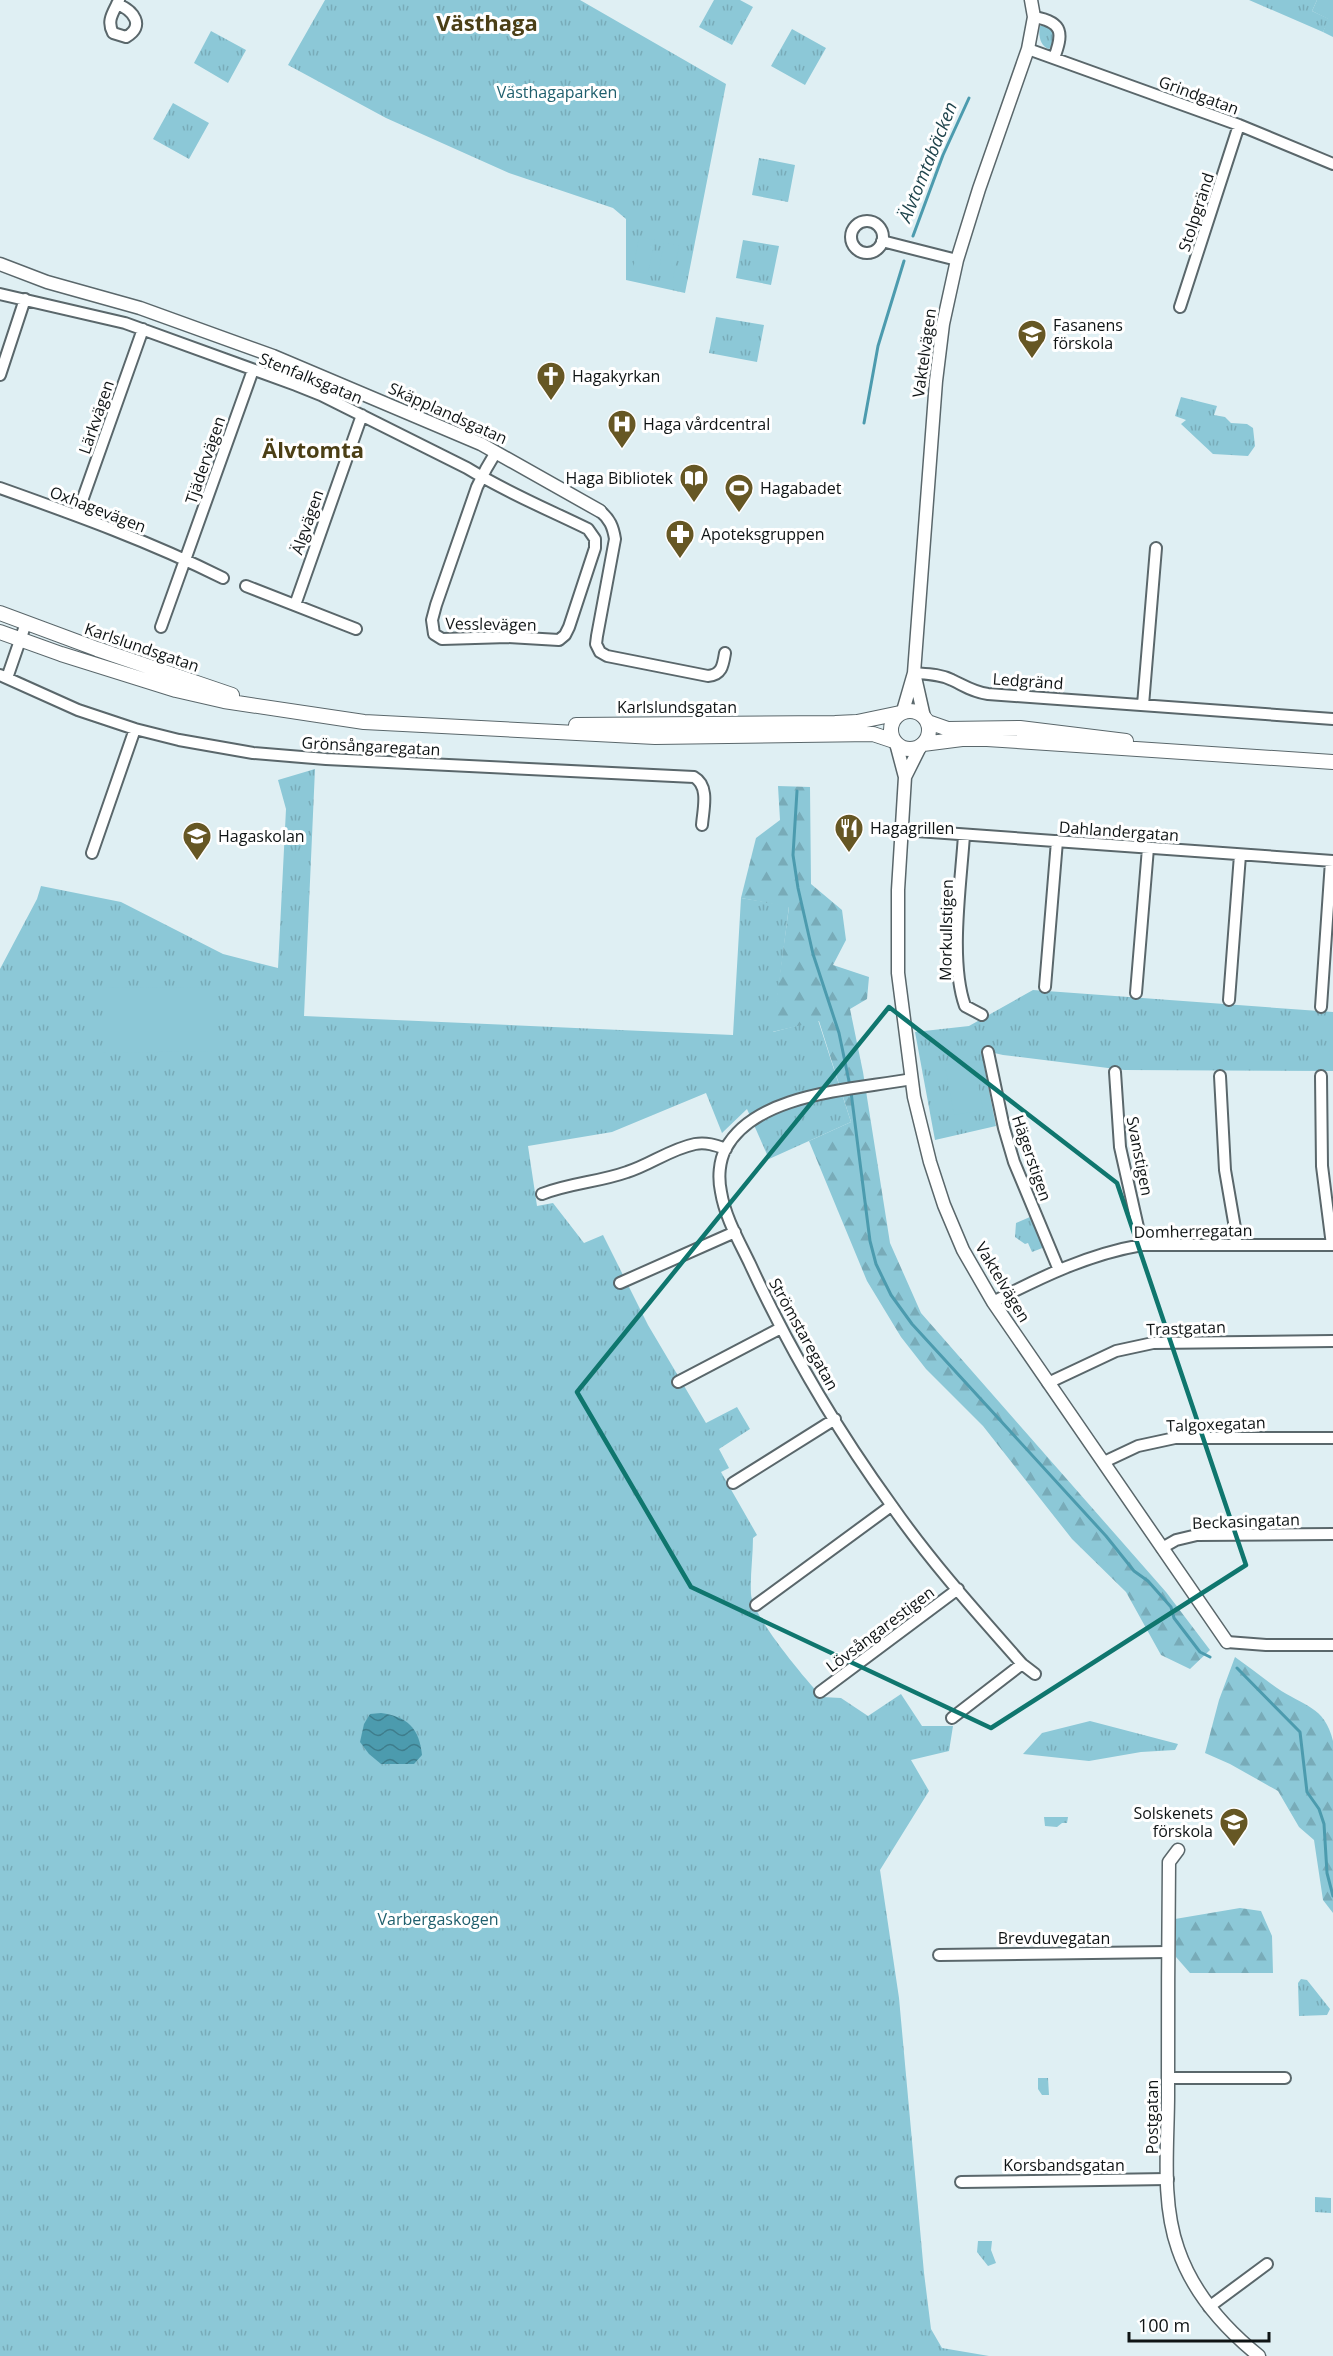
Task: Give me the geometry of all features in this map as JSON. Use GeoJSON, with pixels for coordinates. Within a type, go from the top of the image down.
{"type":"FeatureCollection","features":[{"type":"Feature","properties":{"kind":"main road","name":"Karlslundsgatan"},"geometry":{"type":"LineString","coordinates":[[0,613],[169,674],[274,708]]}},
{"type":"Feature","properties":{"kind":"main road","name":"Karlslundsgatan"},"geometry":{"type":"LineString","coordinates":[[0,632],[176,690],[364,722],[655,736],[756,737],[873,734],[895,742]]}},
{"type":"Feature","properties":{"kind":"main road"},"geometry":{"type":"LineString","coordinates":[[1187,751],[1046,730],[948,729],[912,710],[901,712],[891,726],[895,742],[906,749],[922,744],[962,739],[987,739],[1333,762]]}},
{"type":"Feature","properties":{"kind":"main road","name":"Karlslundsgatan"},"geometry":{"type":"LineString","coordinates":[[453,727],[835,723],[857,722],[901,712]]}},
{"type":"Feature","properties":{"kind":"main road"},"geometry":{"type":"LineString","coordinates":[[922,744],[929,734],[926,719]]}},
{"type":"Feature","properties":{"kind":"street"},"geometry":{"type":"LineString","coordinates":[[1031,0],[1034,17],[1054,23],[1060,31],[1054,58]]}},
{"type":"Feature","properties":{"kind":"street","name":"Vaktelvägen"},"geometry":{"type":"LineString","coordinates":[[901,712],[914,673],[936,381],[943,324],[957,260],[1028,49],[1034,17]]}},
{"type":"Feature","properties":{"kind":"street","name":"Grindgatan"},"geometry":{"type":"LineString","coordinates":[[1028,49],[1239,125],[1333,164]]}},
{"type":"Feature","properties":{"kind":"street","name":"Stolpgränd"},"geometry":{"type":"LineString","coordinates":[[1180,307],[1239,125]]}},
{"type":"Feature","properties":{"kind":"street"},"geometry":{"type":"LineString","coordinates":[[882,241],[957,260]]}},
{"type":"Feature","properties":{"kind":"street","name":"Skäpplandsgatan"},"geometry":{"type":"LineString","coordinates":[[0,264],[47,282],[140,308],[273,356],[496,452],[600,511],[610,522],[615,539],[597,636],[596,644],[600,652],[607,656],[708,676],[720,672],[725,653]]}},
{"type":"Feature","properties":{"kind":"street","name":"Stenfalksgatan"},"geometry":{"type":"LineString","coordinates":[[0,294],[143,329],[321,395],[588,529],[593,535]]}},
{"type":"Feature","properties":{"kind":"street"},"geometry":{"type":"LineString","coordinates":[[0,375],[25,299]]}},
{"type":"Feature","properties":{"kind":"street","name":"Lärkvägen"},"geometry":{"type":"LineString","coordinates":[[77,515],[143,329]]}},
{"type":"Feature","properties":{"kind":"street","name":"Tjädervägen"},"geometry":{"type":"LineString","coordinates":[[185,559],[254,370]]}},
{"type":"Feature","properties":{"kind":"street","name":"Älgvägen"},"geometry":{"type":"LineString","coordinates":[[295,605],[362,415]]}},
{"type":"Feature","properties":{"kind":"street","name":"Vesslevägen"},"geometry":{"type":"LineString","coordinates":[[496,452],[482,477],[432,620],[434,634],[437,637],[559,640],[569,627],[595,548],[593,535]]}},
{"type":"Feature","properties":{"kind":"street","name":"Oxhagevägen"},"geometry":{"type":"LineString","coordinates":[[0,488],[77,515],[185,559],[223,578]]}},
{"type":"Feature","properties":{"kind":"street"},"geometry":{"type":"LineString","coordinates":[[1143,705],[1156,548]]}},
{"type":"Feature","properties":{"kind":"street"},"geometry":{"type":"LineString","coordinates":[[162,627],[185,559]]}},
{"type":"Feature","properties":{"kind":"street"},"geometry":{"type":"LineString","coordinates":[[246,586],[356,629]]}},
{"type":"Feature","properties":{"kind":"street"},"geometry":{"type":"LineString","coordinates":[[3,676],[26,623]]}},
{"type":"Feature","properties":{"kind":"street","name":"Vaktelvägen"},"geometry":{"type":"LineString","coordinates":[[914,673],[926,719]]}},
{"type":"Feature","properties":{"kind":"street","name":"Ledgränd"},"geometry":{"type":"LineString","coordinates":[[914,673],[937,675],[953,680],[972,691],[988,694],[1333,719]]}},
{"type":"Feature","properties":{"kind":"street","name":"Grönsångaregatan"},"geometry":{"type":"LineString","coordinates":[[3,676],[78,710],[135,729],[179,741],[277,756],[687,776],[700,780],[703,786],[702,825]]}},
{"type":"Feature","properties":{"kind":"street"},"geometry":{"type":"LineString","coordinates":[[92,853],[135,729]]}},
{"type":"Feature","properties":{"kind":"street","name":"Vaktelvägen"},"geometry":{"type":"LineString","coordinates":[[895,742],[905,777],[897,953],[911,1079],[928,1153],[944,1205],[963,1250],[993,1302],[1227,1642],[1266,1645],[1333,1645]]}},
{"type":"Feature","properties":{"kind":"street","name":"Vaktelvägen"},"geometry":{"type":"LineString","coordinates":[[905,777],[922,744]]}},
{"type":"Feature","properties":{"kind":"street","name":"Dahlandergatan"},"geometry":{"type":"LineString","coordinates":[[903,830],[1332,861]]}},
{"type":"Feature","properties":{"kind":"street","name":"Morkullstigen"},"geometry":{"type":"LineString","coordinates":[[964,835],[958,928],[960,992],[965,1006],[982,1015]]}},
{"type":"Feature","properties":{"kind":"street"},"geometry":{"type":"LineString","coordinates":[[1045,987],[1057,841]]}},
{"type":"Feature","properties":{"kind":"street"},"geometry":{"type":"LineString","coordinates":[[1136,993],[1148,848]]}},
{"type":"Feature","properties":{"kind":"street"},"geometry":{"type":"LineString","coordinates":[[1229,1000],[1240,855]]}},
{"type":"Feature","properties":{"kind":"street"},"geometry":{"type":"LineString","coordinates":[[1322,1007],[1332,861]]}},
{"type":"Feature","properties":{"kind":"street","name":"Hägerstigen"},"geometry":{"type":"LineString","coordinates":[[988,1052],[1004,1128],[1014,1162],[1059,1270]]}},
{"type":"Feature","properties":{"kind":"street","name":"Svanstigen"},"geometry":{"type":"LineString","coordinates":[[1115,1072],[1120,1147],[1142,1245]]}},
{"type":"Feature","properties":{"kind":"street"},"geometry":{"type":"LineString","coordinates":[[1220,1076],[1225,1170],[1236,1244]]}},
{"type":"Feature","properties":{"kind":"street"},"geometry":{"type":"LineString","coordinates":[[1321,1076],[1322,1166],[1332,1245]]}},
{"type":"Feature","properties":{"kind":"street","name":"Strömstaregatan"},"geometry":{"type":"LineString","coordinates":[[911,1079],[801,1099],[765,1112],[739,1130],[726,1149],[722,1159],[719,1182],[721,1195],[735,1232],[781,1328],[821,1399],[891,1506],[1022,1664],[1035,1674]]}},
{"type":"Feature","properties":{"kind":"street"},"geometry":{"type":"LineString","coordinates":[[542,1194],[561,1187],[599,1181],[627,1172],[693,1144],[708,1143],[726,1149]]}},
{"type":"Feature","properties":{"kind":"street"},"geometry":{"type":"LineString","coordinates":[[620,1283],[735,1232]]}},
{"type":"Feature","properties":{"kind":"street","name":"Domherregatan"},"geometry":{"type":"LineString","coordinates":[[993,1302],[1102,1252],[1142,1245],[1332,1245]]}},
{"type":"Feature","properties":{"kind":"street"},"geometry":{"type":"LineString","coordinates":[[678,1382],[781,1328]]}},
{"type":"Feature","properties":{"kind":"street","name":"Trastgatan"},"geometry":{"type":"LineString","coordinates":[[1048,1383],[1116,1351],[1153,1342],[1333,1341]]}},
{"type":"Feature","properties":{"kind":"street"},"geometry":{"type":"LineString","coordinates":[[733,1482],[835,1419]]}},
{"type":"Feature","properties":{"kind":"street","name":"Talgoxegatan"},"geometry":{"type":"LineString","coordinates":[[1104,1462],[1138,1446],[1175,1438],[1333,1438]]}},
{"type":"Feature","properties":{"kind":"street"},"geometry":{"type":"LineString","coordinates":[[756,1605],[891,1506]]}},
{"type":"Feature","properties":{"kind":"street","name":"Beckasingatan"},"geometry":{"type":"LineString","coordinates":[[1162,1548],[1176,1540],[1197,1536],[1333,1534]]}},
{"type":"Feature","properties":{"kind":"street","name":"Lövsångarestigen"},"geometry":{"type":"LineString","coordinates":[[820,1692],[958,1589]]}},
{"type":"Feature","properties":{"kind":"street"},"geometry":{"type":"LineString","coordinates":[[952,1718],[1022,1664]]}},
{"type":"Feature","properties":{"kind":"street","name":"Postgatan"},"geometry":{"type":"LineString","coordinates":[[1178,1850],[1169,1862],[1168,2179],[1170,2215],[1178,2248],[1191,2278],[1209,2307],[1229,2331],[1259,2356]]}},
{"type":"Feature","properties":{"kind":"street","name":"Brevduvegatan"},"geometry":{"type":"LineString","coordinates":[[939,1955],[1168,1952]]}},
{"type":"Feature","properties":{"kind":"street"},"geometry":{"type":"LineString","coordinates":[[1168,2078],[1286,2078]]}},
{"type":"Feature","properties":{"kind":"street","name":"Korsbandsgatan"},"geometry":{"type":"LineString","coordinates":[[961,2182],[1168,2179]]}},
{"type":"Feature","properties":{"kind":"street"},"geometry":{"type":"LineString","coordinates":[[1209,2307],[1267,2264]]}},
{"type":"Feature","properties":{"kind":"highlighted area"},"geometry":{"type":"Polygon","coordinates":[[[889,1007],[1117,1183],[1246,1565],[991,1728],[691,1587],[577,1392],[889,1007]]]}},
{"type":"Feature","properties":{"kind":"green space","name":"Västhagaparken"},"geometry":{"type":"Polygon","coordinates":[[[325,0],[580,0],[726,84],[685,293],[626,280],[626,219],[613,208],[509,173],[386,118],[288,65],[325,0]]]}},
{"type":"Feature","properties":{"kind":"green space"},"geometry":{"type":"Polygon","coordinates":[[[714,0],[740,0],[753,7],[732,45],[699,27],[714,0]]]}},
{"type":"Feature","properties":{"kind":"green space"},"geometry":{"type":"Polygon","coordinates":[[[1249,0],[1317,0],[1312,11],[1329,19],[1323,32],[1249,0]]]}},
{"type":"Feature","properties":{"kind":"green space"},"geometry":{"type":"Polygon","coordinates":[[[1317,0],[1333,0],[1333,37],[1323,32],[1328,19],[1312,11],[1317,0]]]}},
{"type":"Feature","properties":{"kind":"green space"},"geometry":{"type":"Polygon","coordinates":[[[1048,25],[1055,32],[1053,44],[1049,49],[1040,40],[1039,33],[1040,26],[1048,25]]]}},
{"type":"Feature","properties":{"kind":"green space"},"geometry":{"type":"Polygon","coordinates":[[[792,29],[826,48],[805,85],[771,66],[792,29]]]}},
{"type":"Feature","properties":{"kind":"green space"},"geometry":{"type":"Polygon","coordinates":[[[211,31],[246,50],[228,83],[194,63],[211,31]]]}},
{"type":"Feature","properties":{"kind":"green space"},"geometry":{"type":"Polygon","coordinates":[[[173,103],[209,123],[189,159],[153,139],[173,103]]]}},
{"type":"Feature","properties":{"kind":"green space"},"geometry":{"type":"Polygon","coordinates":[[[759,158],[795,165],[788,202],[752,195],[759,158]]]}},
{"type":"Feature","properties":{"kind":"green space"},"geometry":{"type":"Polygon","coordinates":[[[639,237],[655,240],[648,273],[633,270],[639,237]]]}},
{"type":"Feature","properties":{"kind":"green space"},"geometry":{"type":"Polygon","coordinates":[[[743,240],[779,246],[771,285],[736,278],[743,240]]]}},
{"type":"Feature","properties":{"kind":"green space"},"geometry":{"type":"Polygon","coordinates":[[[664,243],[679,246],[673,278],[658,275],[664,243]]]}},
{"type":"Feature","properties":{"kind":"green space"},"geometry":{"type":"Polygon","coordinates":[[[716,317],[764,325],[757,362],[709,353],[716,317]]]}},
{"type":"Feature","properties":{"kind":"green space"},"geometry":{"type":"Polygon","coordinates":[[[1181,397],[1217,406],[1214,415],[1225,417],[1231,423],[1247,424],[1253,428],[1255,446],[1248,456],[1213,454],[1181,424],[1186,420],[1175,416],[1181,397]]]}},
{"type":"Feature","properties":{"kind":"green space","name":"Varbergaskogen"},"geometry":{"type":"Polygon","coordinates":[[[315,769],[304,1016],[733,1035],[741,898],[789,906],[773,1032],[818,1020],[851,1122],[769,1159],[747,1109],[722,1133],[706,1093],[612,1132],[528,1146],[537,1206],[553,1203],[584,1243],[603,1235],[648,1325],[706,1423],[737,1407],[750,1429],[719,1449],[729,1468],[721,1472],[757,1535],[753,1538],[751,1594],[760,1617],[770,1632],[822,1697],[841,1698],[868,1716],[901,1694],[922,1726],[953,1726],[949,1751],[911,1760],[929,1791],[880,1870],[899,1998],[931,2329],[942,2348],[989,2356],[0,2356],[0,969],[37,899],[41,886],[121,902],[223,954],[278,968],[286,809],[278,780],[315,769]]]}},
{"type":"Feature","properties":{"kind":"green space"},"geometry":{"type":"Polygon","coordinates":[[[778,786],[810,787],[811,884],[842,910],[846,940],[833,965],[869,977],[867,999],[850,1009],[863,1072],[890,1243],[921,1313],[1166,1592],[1210,1650],[1190,1669],[1161,1655],[1126,1592],[1072,1539],[983,1426],[926,1369],[901,1337],[867,1281],[809,1141],[851,1122],[819,1021],[772,1032],[789,907],[741,898],[756,838],[780,820],[778,786]]]}},
{"type":"Feature","properties":{"kind":"green space"},"geometry":{"type":"Polygon","coordinates":[[[214,987],[214,1051],[103,1053],[103,988],[214,987]]]}},
{"type":"Feature","properties":{"kind":"green space"},"geometry":{"type":"Polygon","coordinates":[[[1033,990],[1333,1012],[1333,1071],[1124,1070],[1003,1055],[981,1050],[996,1126],[935,1140],[915,1032],[969,1026],[1033,990]]]}},
{"type":"Feature","properties":{"kind":"green space"},"geometry":{"type":"Polygon","coordinates":[[[974,1062],[983,1110],[954,1115],[945,1065],[974,1062]]]}},
{"type":"Feature","properties":{"kind":"green space"},"geometry":{"type":"Polygon","coordinates":[[[1031,1215],[1045,1247],[1032,1252],[1028,1243],[1025,1244],[1015,1237],[1016,1223],[1031,1215]]]}},
{"type":"Feature","properties":{"kind":"green space"},"geometry":{"type":"Polygon","coordinates":[[[1235,1657],[1277,1688],[1312,1708],[1325,1720],[1329,1729],[1333,1741],[1333,1913],[1323,1900],[1314,1840],[1299,1827],[1278,1791],[1205,1753],[1219,1700],[1235,1657]]]}},
{"type":"Feature","properties":{"kind":"green space"},"geometry":{"type":"Polygon","coordinates":[[[1090,1721],[1178,1744],[1175,1750],[1141,1752],[1089,1761],[1023,1754],[1042,1733],[1090,1721]]]}},
{"type":"Feature","properties":{"kind":"green space"},"geometry":{"type":"Polygon","coordinates":[[[1044,1817],[1068,1817],[1067,1823],[1062,1823],[1057,1827],[1045,1826],[1044,1817]]]}},
{"type":"Feature","properties":{"kind":"green space"},"geometry":{"type":"Polygon","coordinates":[[[1240,1908],[1261,1911],[1272,1936],[1273,1973],[1190,1973],[1176,1957],[1175,1919],[1240,1908]]]}},
{"type":"Feature","properties":{"kind":"green space"},"geometry":{"type":"Polygon","coordinates":[[[1301,1979],[1307,1980],[1330,2009],[1327,2015],[1299,2016],[1298,1983],[1301,1979]]]}},
{"type":"Feature","properties":{"kind":"green space"},"geometry":{"type":"Polygon","coordinates":[[[1038,2078],[1048,2078],[1049,2095],[1042,2095],[1038,2089],[1038,2078]]]}},
{"type":"Feature","properties":{"kind":"green space"},"geometry":{"type":"Polygon","coordinates":[[[1315,2197],[1331,2198],[1331,2213],[1315,2212],[1315,2197]]]}},
{"type":"Feature","properties":{"kind":"green space"},"geometry":{"type":"Polygon","coordinates":[[[978,2241],[992,2241],[991,2250],[996,2263],[988,2266],[977,2252],[978,2241]]]}},
{"type":"Feature","properties":{"kind":"water"},"geometry":{"type":"Polygon","coordinates":[[[381,1713],[398,1717],[415,1731],[422,1755],[414,1764],[381,1764],[360,1742],[364,1724],[370,1714],[381,1713]]]}},
{"type":"Feature","properties":{"kind":"waterway","name":"Älvtomtabäcken"},"geometry":{"type":"LineString","coordinates":[[913,236],[943,155],[969,98]]}},
{"type":"Feature","properties":{"kind":"waterway","name":"Älvtomtabäcken"},"geometry":{"type":"LineString","coordinates":[[864,423],[878,346],[904,261]]}},
{"type":"Feature","properties":{"kind":"waterway"},"geometry":{"type":"LineString","coordinates":[[797,791],[793,855],[798,888],[813,954],[839,1033],[850,1086]]}},
{"type":"Feature","properties":{"kind":"waterway"},"geometry":{"type":"LineString","coordinates":[[851,1092],[870,1241],[876,1264],[891,1295],[912,1324],[1106,1536],[1134,1571],[1148,1581],[1171,1607],[1174,1618],[1200,1652],[1210,1657]]}},
{"type":"Feature","properties":{"kind":"waterway"},"geometry":{"type":"LineString","coordinates":[[1237,1668],[1300,1732],[1307,1792],[1319,1809],[1324,1824],[1327,1873],[1333,1896]]}},
{"type":"Feature","properties":{"kind":"place","name":"Fasanens förskola"},"geometry":{"type":"Point","coordinates":[1032,360]}},
{"type":"Feature","properties":{"kind":"place","name":"Hagakyrkan"},"geometry":{"type":"Point","coordinates":[551,402]}},
{"type":"Feature","properties":{"kind":"place","name":"Haga vårdcentral"},"geometry":{"type":"Point","coordinates":[622,450]}},
{"type":"Feature","properties":{"kind":"place","name":"Haga Bibliotek"},"geometry":{"type":"Point","coordinates":[694,504]}},
{"type":"Feature","properties":{"kind":"place","name":"Hagabadet"},"geometry":{"type":"Point","coordinates":[739,514]}},
{"type":"Feature","properties":{"kind":"place","name":"Apoteksgruppen"},"geometry":{"type":"Point","coordinates":[680,560]}},
{"type":"Feature","properties":{"kind":"place","name":"Hagagrillen"},"geometry":{"type":"Point","coordinates":[849,854]}},
{"type":"Feature","properties":{"kind":"place","name":"Hagaskolan"},"geometry":{"type":"Point","coordinates":[197,862]}},
{"type":"Feature","properties":{"kind":"place","name":"Solskenets förskola"},"geometry":{"type":"Point","coordinates":[1234,1848]}},
{"type":"Feature","properties":{"kind":"district","name":"Västhaga"},"geometry":{"type":"Point","coordinates":[487,23]}},
{"type":"Feature","properties":{"kind":"district","name":"Älvtomta"},"geometry":{"type":"Point","coordinates":[313,450]}}]}
